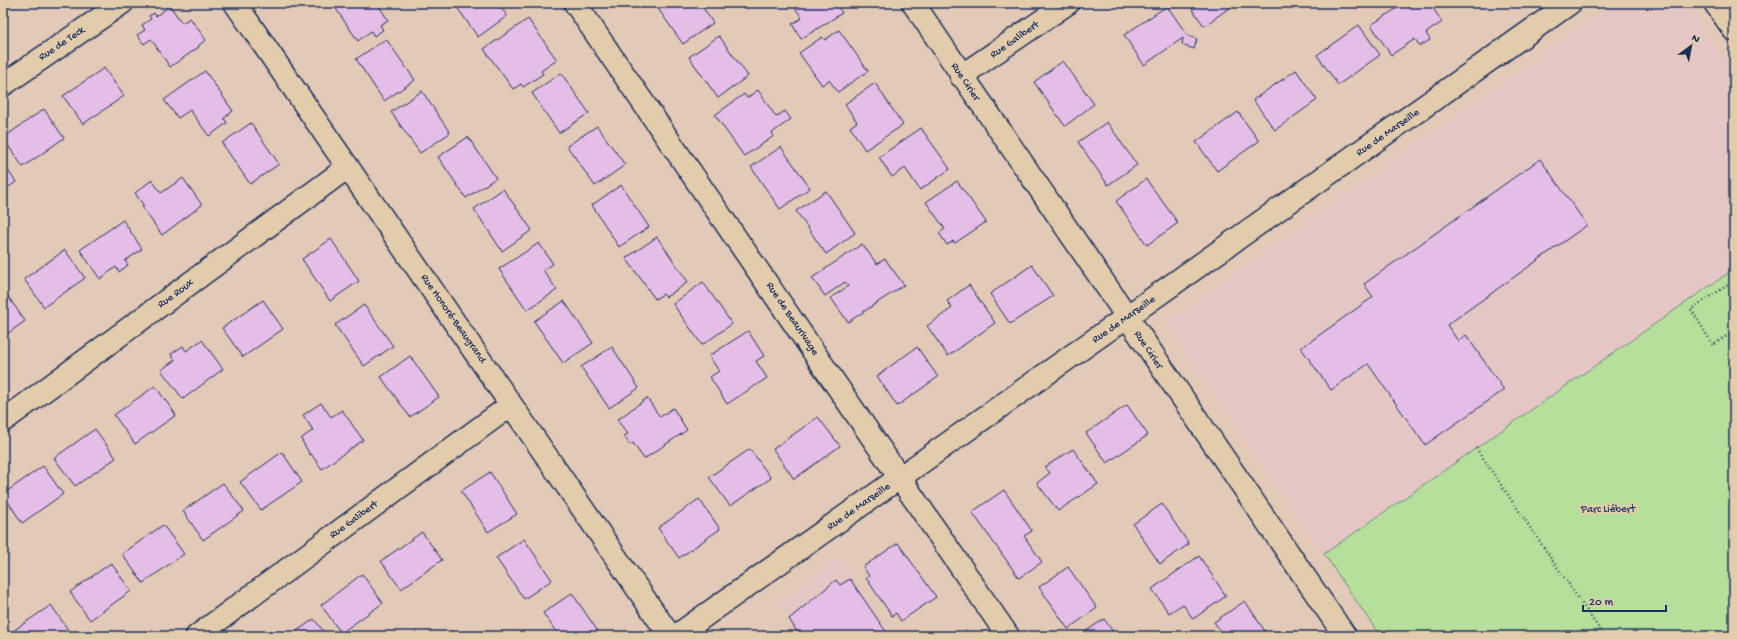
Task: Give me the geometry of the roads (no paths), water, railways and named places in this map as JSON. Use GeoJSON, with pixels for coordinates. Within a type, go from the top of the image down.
{"type":"FeatureCollection","features":[{"type":"Feature","properties":{"kind":"street","name":"Rue de Teck"},"geometry":{"type":"LineString","coordinates":[[3,85],[122,3]]}},
{"type":"Feature","properties":{"kind":"street","name":"Rue Honoré-Beaugrand"},"geometry":{"type":"LineString","coordinates":[[235,3],[670,636]]}},
{"type":"Feature","properties":{"kind":"street","name":"Rue de Beaurivage"},"geometry":{"type":"LineString","coordinates":[[575,3],[1008,636]]}},
{"type":"Feature","properties":{"kind":"street","name":"Rue Cirier"},"geometry":{"type":"LineString","coordinates":[[913,3],[961,76],[1345,636]]}},
{"type":"Feature","properties":{"kind":"street","name":"Rue Galibert"},"geometry":{"type":"LineString","coordinates":[[961,76],[1068,3]]}},
{"type":"Feature","properties":{"kind":"street","name":"Rue de Marseille"},"geometry":{"type":"LineString","coordinates":[[676,636],[1570,3]]}},
{"type":"Feature","properties":{"kind":"street"},"geometry":{"type":"LineString","coordinates":[[1715,3],[1734,30]]}},
{"type":"Feature","properties":{"kind":"street","name":"Rue Roux"},"geometry":{"type":"LineString","coordinates":[[3,421],[348,167]]}},
{"type":"Feature","properties":{"kind":"street","name":"Rue Galibert"},"geometry":{"type":"LineString","coordinates":[[197,636],[512,404]]}},
{"type":"Feature","properties":{"kind":"park label","name":"Parc Liébert"},"geometry":{"type":"Point","coordinates":[1608,510]}}]}
